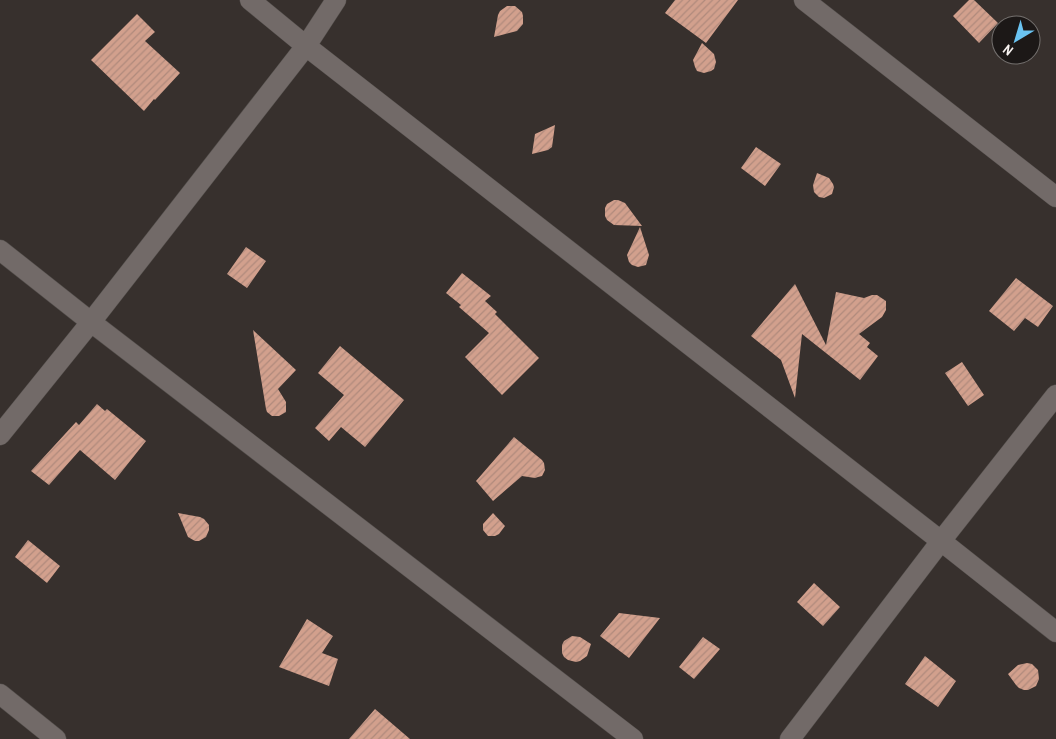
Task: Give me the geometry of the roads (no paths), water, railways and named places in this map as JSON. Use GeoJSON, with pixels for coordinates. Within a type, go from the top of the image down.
{"type":"FeatureCollection","features":[{"type":"Feature","properties":{"kind":"street"},"geometry":{"type":"LineString","coordinates":[[250,0],[306,46],[1056,632]]}},
{"type":"Feature","properties":{"kind":"street"},"geometry":{"type":"LineString","coordinates":[[0,435],[91,322],[306,46],[336,0]]}},
{"type":"Feature","properties":{"kind":"street"},"geometry":{"type":"LineString","coordinates":[[804,0],[1056,197]]}},
{"type":"Feature","properties":{"kind":"street"},"geometry":{"type":"LineString","coordinates":[[0,250],[633,739]]}},
{"type":"Feature","properties":{"kind":"street"},"geometry":{"type":"LineString","coordinates":[[790,739],[941,541],[1056,395]]}},
{"type":"Feature","properties":{"kind":"street"},"geometry":{"type":"LineString","coordinates":[[0,694],[56,739]]}}]}
